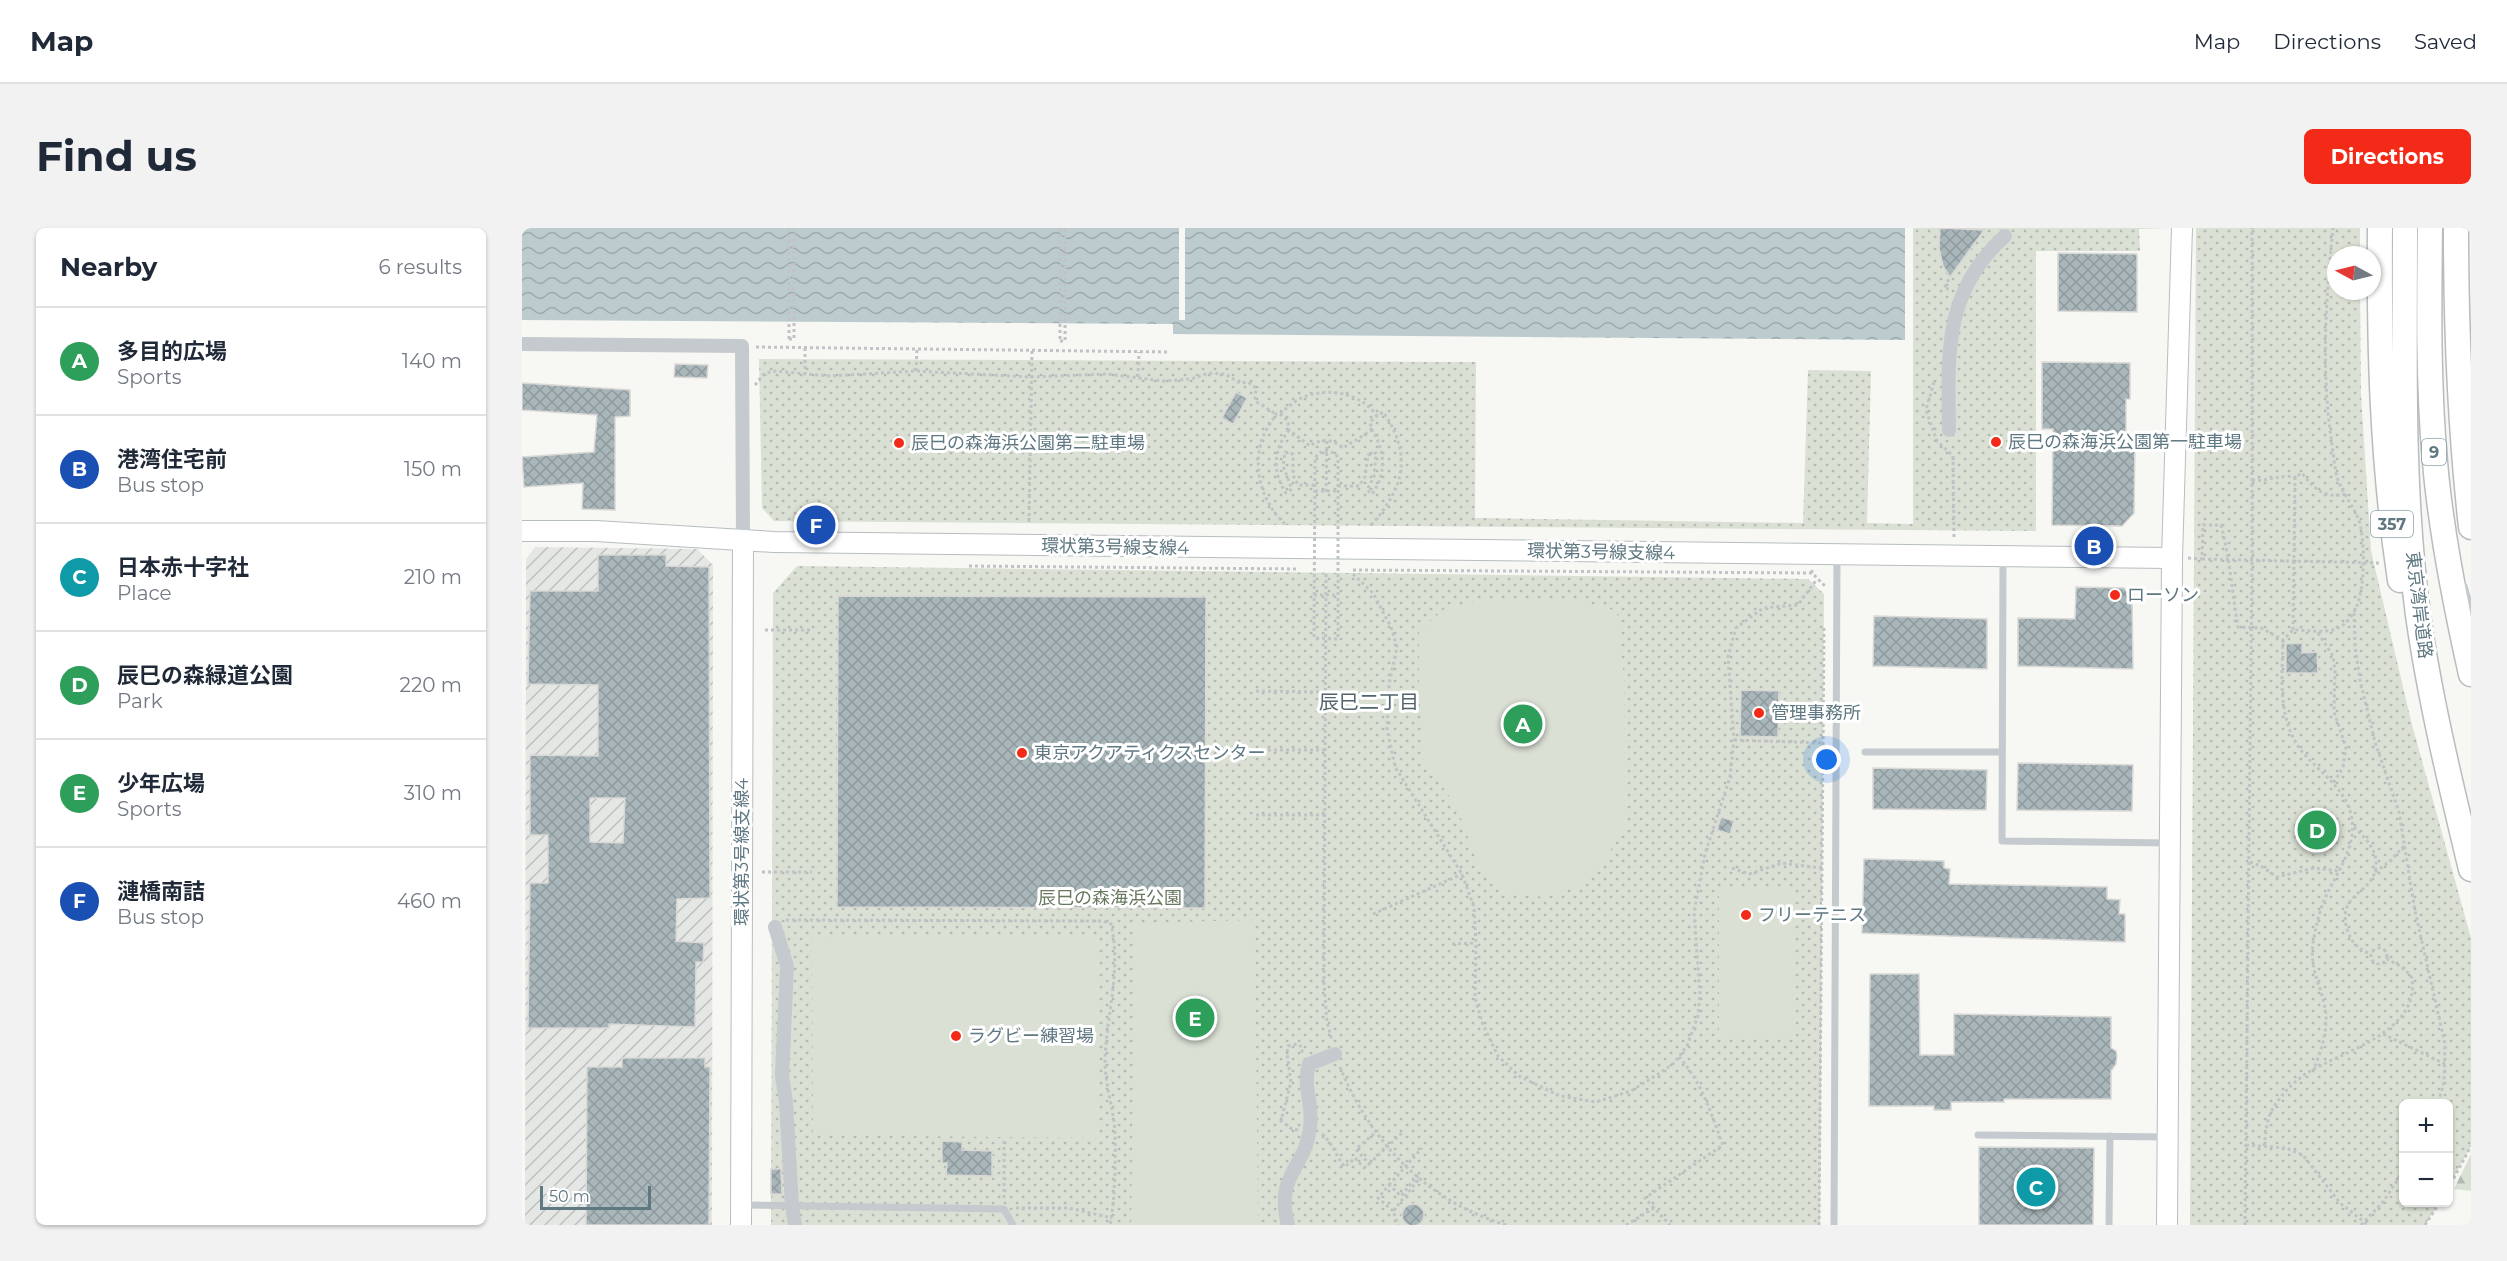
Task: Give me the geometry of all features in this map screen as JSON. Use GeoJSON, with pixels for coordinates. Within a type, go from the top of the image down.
{"type":"FeatureCollection","features":[{"type":"Feature","properties":{"kind":"highway","name":"357"},"geometry":{"type":"LineString","coordinates":[[2380,228],[2381,393],[2393,536],[2427,721],[2445,785],[2457,812]]}},
{"type":"Feature","properties":{"kind":"highway","name":"東京湾岸道路"},"geometry":{"type":"LineString","coordinates":[[2405,228],[2409,502],[2418,615],[2457,812],[2471,869]]}},
{"type":"Feature","properties":{"kind":"highway","name":"9"},"geometry":{"type":"LineString","coordinates":[[2430,228],[2432,418],[2452,588],[2471,674]]}},
{"type":"Feature","properties":{"kind":"highway"},"geometry":{"type":"LineString","coordinates":[[2456,228],[2460,400],[2471,527]]}},
{"type":"Feature","properties":{"kind":"street"},"geometry":{"type":"LineString","coordinates":[[2167,1225],[2168,843],[2179,558],[2182,228]]}},
{"type":"Feature","properties":{"kind":"street"},"geometry":{"type":"LineString","coordinates":[[1949,430],[1948,352],[1954,315],[1979,264],[2005,236]]}},
{"type":"Feature","properties":{"kind":"street"},"geometry":{"type":"LineString","coordinates":[[522,344],[742,346],[743,540],[638,536],[596,531],[522,531]]}},
{"type":"Feature","properties":{"kind":"street"},"geometry":{"type":"LineString","coordinates":[[522,540],[596,540],[638,536]]}},
{"type":"Feature","properties":{"kind":"street","name":"環状第3号線支線4"},"geometry":{"type":"LineString","coordinates":[[741,1225],[743,540],[1048,546],[2179,558]]}},
{"type":"Feature","properties":{"kind":"street"},"geometry":{"type":"LineString","coordinates":[[775,927],[787,966],[782,1076],[795,1225]]}},
{"type":"Feature","properties":{"kind":"street"},"geometry":{"type":"LineString","coordinates":[[1288,1225],[1284,1191],[1292,1170],[1304,1150],[1310,1130],[1311,1110],[1305,1078],[1310,1064],[1335,1053]]}},
{"type":"Feature","properties":{"kind":"lane"},"geometry":{"type":"LineString","coordinates":[[2445,542],[2460,571]]}},
{"type":"Feature","properties":{"kind":"lane"},"geometry":{"type":"LineString","coordinates":[[1834,1225],[1837,555]]}},
{"type":"Feature","properties":{"kind":"lane"},"geometry":{"type":"LineString","coordinates":[[2003,556],[2002,841],[2168,843]]}},
{"type":"Feature","properties":{"kind":"lane"},"geometry":{"type":"LineString","coordinates":[[2463,581],[2471,610]]}},
{"type":"Feature","properties":{"kind":"lane"},"geometry":{"type":"LineString","coordinates":[[1865,752],[2002,752]]}},
{"type":"Feature","properties":{"kind":"lane"},"geometry":{"type":"LineString","coordinates":[[1978,1135],[2167,1137]]}},
{"type":"Feature","properties":{"kind":"lane"},"geometry":{"type":"LineString","coordinates":[[2109,1225],[2110,1136]]}},
{"type":"Feature","properties":{"kind":"lane"},"geometry":{"type":"LineString","coordinates":[[741,1205],[1004,1209],[1013,1225]]}},
{"type":"Feature","properties":{"kind":"path"},"geometry":{"type":"LineString","coordinates":[[789,228],[789,339],[794,339],[794,228]]}},
{"type":"Feature","properties":{"kind":"path"},"geometry":{"type":"LineString","coordinates":[[1060,228],[1060,341],[1065,341],[1065,228]]}},
{"type":"Feature","properties":{"kind":"path"},"geometry":{"type":"LineString","coordinates":[[2245,1225],[2250,862],[2252,228]]}},
{"type":"Feature","properties":{"kind":"path"},"geometry":{"type":"LineString","coordinates":[[2332,228],[2327,309],[2326,398],[2338,479],[2361,529],[2361,589],[2354,611],[2355,647],[2369,719],[2395,797],[2406,844],[2415,911],[2445,1044],[2444,1083],[2439,1099]]}},
{"type":"Feature","properties":{"kind":"path"},"geometry":{"type":"LineString","coordinates":[[1950,277],[1944,288],[1948,290],[1956,276]]}},
{"type":"Feature","properties":{"kind":"path"},"geometry":{"type":"LineString","coordinates":[[742,346],[1170,352]]}},
{"type":"Feature","properties":{"kind":"path"},"geometry":{"type":"LineString","coordinates":[[805,348],[805,374]]}},
{"type":"Feature","properties":{"kind":"path"},"geometry":{"type":"LineString","coordinates":[[916,349],[916,371]]}},
{"type":"Feature","properties":{"kind":"path"},"geometry":{"type":"LineString","coordinates":[[1029,522],[1032,351]]}},
{"type":"Feature","properties":{"kind":"path"},"geometry":{"type":"LineString","coordinates":[[1138,377],[1139,351]]}},
{"type":"Feature","properties":{"kind":"path"},"geometry":{"type":"LineString","coordinates":[[756,396],[755,385],[764,374],[773,371],[830,376],[916,371],[1030,377],[1107,374],[1163,381],[1191,379],[1209,373],[1225,374],[1240,383],[1248,381],[1256,388],[1255,401],[1288,422],[1289,430],[1310,446],[1327,440],[1334,441],[1343,448],[1372,430]]}},
{"type":"Feature","properties":{"kind":"path"},"geometry":{"type":"LineString","coordinates":[[1285,524],[1276,515],[1264,494],[1257,468],[1261,441],[1278,414],[1302,397],[1317,393],[1345,394],[1371,407],[1377,416]]}},
{"type":"Feature","properties":{"kind":"path"},"geometry":{"type":"LineString","coordinates":[[1338,486],[1359,486],[1365,477],[1368,455],[1376,453],[1374,477],[1367,490],[1372,494],[1377,487],[1383,463],[1382,449],[1370,422],[1383,412],[1394,427],[1402,454],[1401,474],[1395,493],[1385,511],[1371,525]]}},
{"type":"Feature","properties":{"kind":"path"},"geometry":{"type":"LineString","coordinates":[[1289,430],[1277,450],[1276,468],[1280,484],[1286,493],[1292,489],[1283,466],[1285,452],[1293,454],[1293,476],[1298,485],[1315,485]]}},
{"type":"Feature","properties":{"kind":"path"},"geometry":{"type":"LineString","coordinates":[[1326,492],[1327,440]]}},
{"type":"Feature","properties":{"kind":"path"},"geometry":{"type":"LineString","coordinates":[[1330,451],[1338,458],[1338,486],[1338,639],[1314,638],[1315,458],[1319,453],[1330,451]]}},
{"type":"Feature","properties":{"kind":"path"},"geometry":{"type":"LineString","coordinates":[[2252,480],[2270,480],[2286,475],[2295,477],[2302,473],[2311,486],[2320,492],[2336,496],[2346,494]]}},
{"type":"Feature","properties":{"kind":"path"},"geometry":{"type":"LineString","coordinates":[[2283,640],[2287,639],[2293,630],[2292,562],[2295,477]]}},
{"type":"Feature","properties":{"kind":"path"},"geometry":{"type":"LineString","coordinates":[[1315,491],[1339,491]]}},
{"type":"Feature","properties":{"kind":"path"},"geometry":{"type":"LineString","coordinates":[[2202,559],[2203,525],[2221,525],[2238,627],[2261,628],[2283,640]]}},
{"type":"Feature","properties":{"kind":"path"},"geometry":{"type":"LineString","coordinates":[[2179,558],[2387,563]]}},
{"type":"Feature","properties":{"kind":"path"},"geometry":{"type":"LineString","coordinates":[[969,567],[1298,569]]}},
{"type":"Feature","properties":{"kind":"path"},"geometry":{"type":"LineString","coordinates":[[1817,579],[1798,605],[1763,608],[1736,628],[1728,657],[1734,741],[1730,777],[1705,854],[1694,912],[1700,994],[1698,1016],[1688,1046],[1674,1063],[1631,1091],[1596,1102],[1560,1096],[1519,1076],[1498,1056],[1482,1025],[1475,998],[1474,907],[1462,874],[1395,767],[1387,728],[1389,685],[1397,647],[1391,627],[1372,593],[1353,572],[1812,572],[1825,585],[1825,596]]}},
{"type":"Feature","properties":{"kind":"path"},"geometry":{"type":"LineString","coordinates":[[1326,574],[1324,983],[1327,1022],[1335,1053],[1352,1096],[1388,1146],[1406,1166],[1436,1193],[1466,1210],[1506,1225]]}},
{"type":"Feature","properties":{"kind":"path"},"geometry":{"type":"LineString","coordinates":[[1314,595],[1338,595]]}},
{"type":"Feature","properties":{"kind":"path"},"geometry":{"type":"LineString","coordinates":[[2293,630],[2318,633],[2337,628],[2354,611]]}},
{"type":"Feature","properties":{"kind":"path"},"geometry":{"type":"LineString","coordinates":[[1820,1225],[1824,619]]}},
{"type":"Feature","properties":{"kind":"path"},"geometry":{"type":"LineString","coordinates":[[765,630],[813,630]]}},
{"type":"Feature","properties":{"kind":"path"},"geometry":{"type":"LineString","coordinates":[[2318,633],[2332,656],[2335,670],[2334,712],[2346,747],[2343,767],[2333,784]]}},
{"type":"Feature","properties":{"kind":"path"},"geometry":{"type":"LineString","coordinates":[[2283,640],[2281,687],[2290,729],[2299,748],[2345,798],[2353,826],[2348,850],[2319,913],[2313,940],[2312,960],[2315,978],[2326,1011],[2321,1051],[2313,1070]]}},
{"type":"Feature","properties":{"kind":"path"},"geometry":{"type":"LineString","coordinates":[[1256,691],[1325,692]]}},
{"type":"Feature","properties":{"kind":"path"},"geometry":{"type":"LineString","coordinates":[[1734,741],[1823,743]]}},
{"type":"Feature","properties":{"kind":"path"},"geometry":{"type":"LineString","coordinates":[[1256,750],[1326,750]]}},
{"type":"Feature","properties":{"kind":"path"},"geometry":{"type":"LineString","coordinates":[[1256,814],[1326,814]]}},
{"type":"Feature","properties":{"kind":"path"},"geometry":{"type":"LineString","coordinates":[[2353,826],[2372,845],[2375,872]]}},
{"type":"Feature","properties":{"kind":"path"},"geometry":{"type":"LineString","coordinates":[[2371,954],[2352,941],[2347,930],[2346,918],[2351,900],[2371,880],[2375,872],[2389,862],[2406,844]]}},
{"type":"Feature","properties":{"kind":"path"},"geometry":{"type":"LineString","coordinates":[[2250,862],[2277,876],[2314,868],[2339,871]]}},
{"type":"Feature","properties":{"kind":"path"},"geometry":{"type":"LineString","coordinates":[[1732,868],[1749,874],[1782,863],[1821,868]]}},
{"type":"Feature","properties":{"kind":"path"},"geometry":{"type":"LineString","coordinates":[[762,872],[812,872]]}},
{"type":"Feature","properties":{"kind":"path"},"geometry":{"type":"LineString","coordinates":[[1373,914],[1462,874]]}},
{"type":"Feature","properties":{"kind":"path"},"geometry":{"type":"LineString","coordinates":[[775,927],[784,920],[1102,921],[1111,924],[1114,937],[1114,986],[1106,1035],[1105,1064],[1115,1132],[1110,1225]]}},
{"type":"Feature","properties":{"kind":"path"},"geometry":{"type":"LineString","coordinates":[[1452,944],[1476,944]]}},
{"type":"Feature","properties":{"kind":"path"},"geometry":{"type":"LineString","coordinates":[[2376,949],[2383,949],[2387,954],[2387,959],[2383,964],[2376,964],[2371,954],[2376,949]]}},
{"type":"Feature","properties":{"kind":"path"},"geometry":{"type":"LineString","coordinates":[[2264,1146],[2272,1110],[2291,1086],[2313,1070],[2383,1034],[2404,1010],[2412,994],[2413,985],[2409,973],[2387,959]]}},
{"type":"Feature","properties":{"kind":"path"},"geometry":{"type":"LineString","coordinates":[[2383,1034],[2445,1064]]}},
{"type":"Feature","properties":{"kind":"path"},"geometry":{"type":"LineString","coordinates":[[1670,1225],[1645,1198],[1723,1145],[1693,1072],[1679,1058]]}},
{"type":"Feature","properties":{"kind":"path"},"geometry":{"type":"LineString","coordinates":[[1369,1164],[1404,1131]]}},
{"type":"Feature","properties":{"kind":"path"},"geometry":{"type":"LineString","coordinates":[[1004,1141],[1004,1209],[1069,1208],[1112,1218]]}},
{"type":"Feature","properties":{"kind":"path"},"geometry":{"type":"LineString","coordinates":[[2246,1145],[2286,1148],[2303,1155],[2318,1170],[2340,1203],[2365,1224],[2383,1202],[2399,1176]]}},
{"type":"Feature","properties":{"kind":"path"},"geometry":{"type":"LineString","coordinates":[[2453,1180],[2471,1146]]}},
{"type":"Feature","properties":{"kind":"path"},"geometry":{"type":"LineString","coordinates":[[1398,1225],[1393,1211],[1378,1198],[1422,1148]]}},
{"type":"Feature","properties":{"kind":"path"},"geometry":{"type":"LineString","coordinates":[[1389,1185],[1401,1196],[1418,1178]]}},
{"type":"Feature","properties":{"kind":"path"},"geometry":{"type":"LineString","coordinates":[[1393,1211],[1418,1178]]}},
{"type":"Feature","properties":{"kind":"path"},"geometry":{"type":"LineString","coordinates":[[2425,1225],[2437,1207]]}},
{"type":"Feature","properties":{"kind":"path"},"geometry":{"type":"LineString","coordinates":[[1626,1225],[1654,1208]]}},
{"type":"Feature","properties":{"kind":"shaded area"},"geometry":{"type":"Polygon","coordinates":[[[535,547],[697,549],[713,565],[712,1225],[525,1225],[526,559],[535,547]]]}},
{"type":"Feature","properties":{"kind":"green space"},"geometry":{"type":"Polygon","coordinates":[[[1913,228],[2169,228],[2139,229],[2140,251],[2036,251],[2036,531],[774,521],[762,508],[759,359],[1476,362],[1475,518],[1803,523],[1808,370],[1871,371],[1867,523],[1913,524],[1913,228]]]}},
{"type":"Feature","properties":{"kind":"green space"},"geometry":{"type":"Polygon","coordinates":[[[2196,228],[2360,228],[2360,246],[2327,246],[2327,300],[2360,300],[2361,394],[2371,551],[2411,721],[2471,938],[2471,1146],[2453,1179],[2453,1099],[2399,1099],[2399,1207],[2436,1207],[2425,1225],[2190,1225],[2196,228]]]}},
{"type":"Feature","properties":{"kind":"green space","name":"辰巳の森海浜公園"},"geometry":{"type":"Polygon","coordinates":[[[797,566],[1808,579],[1824,594],[1820,1225],[771,1225],[773,593],[797,566]]]}},
{"type":"Feature","properties":{"kind":"green space"},"geometry":{"type":"Polygon","coordinates":[[[1478,601],[1579,601],[1617,611],[1624,677],[1625,830],[1587,882],[1547,897],[1507,894],[1480,870],[1456,805],[1424,762],[1419,694],[1419,631],[1444,609],[1478,601]]]}},
{"type":"Feature","properties":{"kind":"green space"},"geometry":{"type":"Polygon","coordinates":[[[1719,889],[1794,889],[1796,1039],[1719,1038],[1719,889]]]}},
{"type":"Feature","properties":{"kind":"green space"},"geometry":{"type":"Polygon","coordinates":[[[1255,920],[1258,1225],[1131,1225],[1135,923],[1255,920]]]}},
{"type":"Feature","properties":{"kind":"green space","name":"ラグビー練習場"},"geometry":{"type":"Polygon","coordinates":[[[1098,935],[1099,1138],[813,1135],[812,938],[1098,935]]]}},
{"type":"Feature","properties":{"kind":"green space"},"geometry":{"type":"Polygon","coordinates":[[[2471,1154],[2471,1191],[2454,1189],[2471,1154]]]}},
{"type":"Feature","properties":{"kind":"water"},"geometry":{"type":"Polygon","coordinates":[[[522,228],[1905,228],[1905,340],[1173,334],[1173,324],[522,320],[522,228]]]}},
{"type":"Feature","properties":{"kind":"pier"},"geometry":{"type":"Polygon","coordinates":[[[1179,228],[1185,228],[1185,320],[1179,320],[1179,228]]]}},
{"type":"Feature","properties":{"kind":"building"},"geometry":{"type":"Polygon","coordinates":[[[1940,228],[1984,230],[1950,277],[1943,266],[1939,248],[1940,228]]]}},
{"type":"Feature","properties":{"kind":"building"},"geometry":{"type":"Polygon","coordinates":[[[2058,253],[2137,254],[2137,312],[2058,311],[2058,253]]]}},
{"type":"Feature","properties":{"kind":"building"},"geometry":{"type":"Polygon","coordinates":[[[2042,362],[2130,363],[2130,399],[2126,399],[2126,442],[2135,442],[2134,513],[2122,526],[2052,525],[2053,429],[2042,429],[2042,362]]]}},
{"type":"Feature","properties":{"kind":"building"},"geometry":{"type":"Polygon","coordinates":[[[675,364],[708,365],[707,378],[674,377],[675,364]]]}},
{"type":"Feature","properties":{"kind":"building"},"geometry":{"type":"Polygon","coordinates":[[[522,383],[630,390],[630,416],[615,417],[615,510],[582,509],[583,483],[524,487],[522,457],[594,452],[597,415],[522,410],[522,383]]]}},
{"type":"Feature","properties":{"kind":"building"},"geometry":{"type":"Polygon","coordinates":[[[1236,392],[1247,398],[1233,424],[1222,418],[1236,392]]]}},
{"type":"Feature","properties":{"kind":"building"},"geometry":{"type":"Polygon","coordinates":[[[598,555],[666,555],[666,566],[709,567],[710,898],[677,899],[676,941],[704,943],[703,962],[696,962],[695,1027],[609,1024],[609,1028],[528,1028],[530,883],[548,883],[548,835],[530,835],[530,755],[598,756],[598,685],[528,684],[530,591],[598,591],[598,555]],[[590,798],[590,842],[623,843],[625,798],[590,798]]]}},
{"type":"Feature","properties":{"kind":"building"},"geometry":{"type":"Polygon","coordinates":[[[2076,587],[2124,588],[2132,598],[2133,669],[2018,666],[2018,618],[2075,619],[2076,587]]]}},
{"type":"Feature","properties":{"kind":"building","name":"東京アクアティクスセンター"},"geometry":{"type":"Polygon","coordinates":[[[838,596],[1206,597],[1205,908],[837,907],[838,596]]]}},
{"type":"Feature","properties":{"kind":"building"},"geometry":{"type":"Polygon","coordinates":[[[1874,616],[1987,619],[1987,669],[1873,666],[1874,616]]]}},
{"type":"Feature","properties":{"kind":"building"},"geometry":{"type":"Polygon","coordinates":[[[2302,643],[2302,653],[2317,652],[2318,673],[2286,673],[2286,644],[2302,643]]]}},
{"type":"Feature","properties":{"kind":"building","name":"管理事務所"},"geometry":{"type":"Polygon","coordinates":[[[1741,690],[1779,691],[1778,737],[1740,736],[1741,690]]]}},
{"type":"Feature","properties":{"kind":"building"},"geometry":{"type":"Polygon","coordinates":[[[2018,763],[2133,765],[2132,811],[2017,810],[2018,763]]]}},
{"type":"Feature","properties":{"kind":"building"},"geometry":{"type":"Polygon","coordinates":[[[1873,768],[1987,770],[1986,810],[1873,809],[1873,768]]]}},
{"type":"Feature","properties":{"kind":"building"},"geometry":{"type":"Polygon","coordinates":[[[1721,817],[1734,821],[1730,834],[1717,830],[1721,817]]]}},
{"type":"Feature","properties":{"kind":"building"},"geometry":{"type":"Polygon","coordinates":[[[1864,859],[1944,861],[1944,868],[1950,869],[1949,884],[2107,887],[2107,899],[2120,900],[2119,914],[2125,914],[2125,942],[1862,933],[1864,859]]]}},
{"type":"Feature","properties":{"kind":"building"},"geometry":{"type":"Polygon","coordinates":[[[1870,974],[1919,974],[1920,1055],[1954,1055],[1954,1014],[2111,1017],[2111,1048],[2116,1051],[2117,1056],[2116,1064],[2111,1071],[2111,1099],[2004,1099],[2004,1102],[1951,1102],[1951,1110],[1934,1110],[1934,1106],[1869,1106],[1870,974]]]}},
{"type":"Feature","properties":{"kind":"building"},"geometry":{"type":"Polygon","coordinates":[[[622,1058],[705,1058],[705,1067],[710,1067],[709,1225],[586,1225],[587,1067],[622,1067],[622,1058]]]}},
{"type":"Feature","properties":{"kind":"building"},"geometry":{"type":"Polygon","coordinates":[[[942,1141],[962,1142],[962,1150],[992,1151],[992,1176],[946,1175],[947,1163],[942,1163],[942,1141]]]}},
{"type":"Feature","properties":{"kind":"building"},"geometry":{"type":"Polygon","coordinates":[[[1979,1147],[2094,1148],[2093,1225],[1979,1225],[1979,1147]]]}},
{"type":"Feature","properties":{"kind":"building"},"geometry":{"type":"Polygon","coordinates":[[[771,1169],[781,1169],[782,1194],[771,1194],[771,1169]]]}},
{"type":"Feature","properties":{"kind":"building"},"geometry":{"type":"Polygon","coordinates":[[[1413,1204],[1423,1211],[1424,1215],[1417,1225],[1413,1226],[1403,1219],[1402,1215],[1409,1205],[1413,1204]]]}},
{"type":"Feature","properties":{"kind":"place","name":"辰巳の森海浜公園第一駐車場"},"geometry":{"type":"Point","coordinates":[1996,442]}},
{"type":"Feature","properties":{"kind":"place","name":"辰巳の森海浜公園第二駐車場"},"geometry":{"type":"Point","coordinates":[899,443]}},
{"type":"Feature","properties":{"kind":"place","name":"漣橋南詰"},"geometry":{"type":"Point","coordinates":[816,525]}},
{"type":"Feature","properties":{"kind":"place","name":"港湾住宅前"},"geometry":{"type":"Point","coordinates":[2094,546]}},
{"type":"Feature","properties":{"kind":"place","name":"ローソン"},"geometry":{"type":"Point","coordinates":[2115,595]}},
{"type":"Feature","properties":{"kind":"place","name":"管理事務所"},"geometry":{"type":"Point","coordinates":[1759,713]}},
{"type":"Feature","properties":{"kind":"place","name":"多目的広場"},"geometry":{"type":"Point","coordinates":[1523,724]}},
{"type":"Feature","properties":{"kind":"place","name":"東京アクアティクスセンター"},"geometry":{"type":"Point","coordinates":[1022,753]}},
{"type":"Feature","properties":{"kind":"place","name":"辰巳の森緑道公園"},"geometry":{"type":"Point","coordinates":[2317,830]}},
{"type":"Feature","properties":{"kind":"place","name":"フリーテニス"},"geometry":{"type":"Point","coordinates":[1746,915]}},
{"type":"Feature","properties":{"kind":"place","name":"少年広場"},"geometry":{"type":"Point","coordinates":[1195,1018]}},
{"type":"Feature","properties":{"kind":"place","name":"ラグビー練習場"},"geometry":{"type":"Point","coordinates":[956,1036]}},
{"type":"Feature","properties":{"kind":"place","name":"日本赤十字社"},"geometry":{"type":"Point","coordinates":[2036,1187]}},
{"type":"Feature","properties":{"kind":"district","name":"辰巳二丁目"},"geometry":{"type":"Point","coordinates":[1369,702]}}]}
